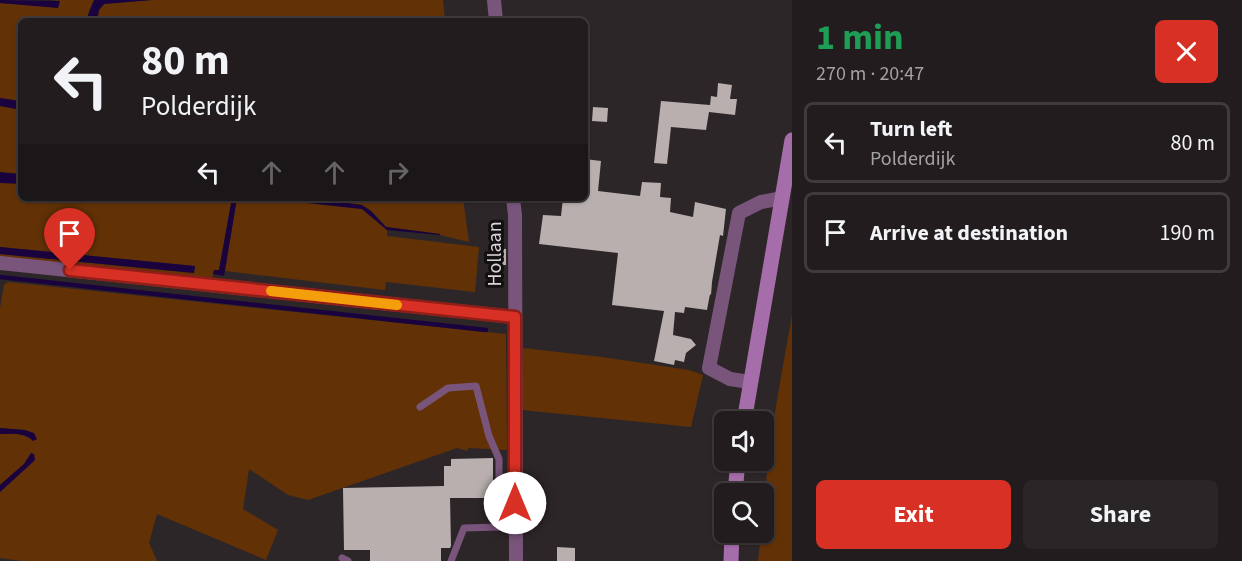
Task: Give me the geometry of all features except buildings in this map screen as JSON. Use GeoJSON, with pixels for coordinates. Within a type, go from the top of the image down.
{"type":"FeatureCollection","features":[{"type":"Feature","properties":{"kind":"main road"},"geometry":{"type":"LineString","coordinates":[[746,411],[792,140]]}},
{"type":"Feature","properties":{"kind":"main road"},"geometry":{"type":"LineString","coordinates":[[731,561],[732,543]]}},
{"type":"Feature","properties":{"kind":"street"},"geometry":{"type":"LineString","coordinates":[[494,0],[496,18]]}},
{"type":"Feature","properties":{"kind":"street"},"geometry":{"type":"LineString","coordinates":[[750,382],[730,379],[709,368],[739,213],[761,202],[782,198]]}},
{"type":"Feature","properties":{"kind":"street","name":"Hollaan"},"geometry":{"type":"LineString","coordinates":[[513,201],[516,561]]}},
{"type":"Feature","properties":{"kind":"street"},"geometry":{"type":"LineString","coordinates":[[0,263],[515,317]]}},
{"type":"Feature","properties":{"kind":"lane"},"geometry":{"type":"LineString","coordinates":[[420,407],[448,388],[476,386],[489,436],[498,459],[499,527]]}},
{"type":"Feature","properties":{"kind":"lane"},"geometry":{"type":"LineString","coordinates":[[451,561],[464,528],[515,526]]}},
{"type":"Feature","properties":{"kind":"shaded area"},"geometry":{"type":"Polygon","coordinates":[[[0,0],[60,1],[58,8],[0,3],[0,0]]]}},
{"type":"Feature","properties":{"kind":"shaded area"},"geometry":{"type":"Polygon","coordinates":[[[50,0],[94,0],[88,18],[18,18],[18,201],[231,201],[219,270],[214,270],[211,283],[0,259],[0,254],[194,273],[195,266],[0,247],[0,3],[58,7],[60,1],[50,0]]]}},
{"type":"Feature","properties":{"kind":"shaded area"},"geometry":{"type":"Polygon","coordinates":[[[94,0],[152,0],[104,4],[99,10],[98,18],[87,18],[94,0]]]}},
{"type":"Feature","properties":{"kind":"shaded area"},"geometry":{"type":"Polygon","coordinates":[[[152,0],[443,0],[445,18],[98,18],[99,10],[104,4],[152,0]]]}},
{"type":"Feature","properties":{"kind":"shaded area"},"geometry":{"type":"Polygon","coordinates":[[[0,98],[18,101],[18,109],[0,106],[0,98]]]}},
{"type":"Feature","properties":{"kind":"shaded area"},"geometry":{"type":"Polygon","coordinates":[[[0,172],[18,174],[18,184],[0,183],[0,172]]]}},
{"type":"Feature","properties":{"kind":"shaded area"},"geometry":{"type":"Polygon","coordinates":[[[231,201],[236,201],[224,276],[213,274],[214,270],[219,270],[231,201]]]}},
{"type":"Feature","properties":{"kind":"shaded area"},"geometry":{"type":"Polygon","coordinates":[[[237,201],[290,201],[362,209],[387,230],[387,236],[479,247],[475,292],[386,282],[385,290],[225,271],[237,201]]]}},
{"type":"Feature","properties":{"kind":"shaded area"},"geometry":{"type":"Polygon","coordinates":[[[290,201],[331,201],[362,205],[386,227],[440,235],[387,230],[362,209],[290,201]]]}},
{"type":"Feature","properties":{"kind":"shaded area"},"geometry":{"type":"Polygon","coordinates":[[[331,201],[463,201],[469,242],[439,234],[386,227],[362,205],[331,201]]]}},
{"type":"Feature","properties":{"kind":"shaded area"},"geometry":{"type":"Polygon","coordinates":[[[0,247],[195,266],[194,273],[0,254],[0,247]]]}},
{"type":"Feature","properties":{"kind":"shaded area"},"geometry":{"type":"Polygon","coordinates":[[[8,282],[506,334],[507,450],[468,448],[468,451],[457,448],[308,500],[288,495],[249,469],[243,509],[278,530],[266,560],[157,514],[149,543],[157,561],[22,561],[0,558],[0,492],[35,460],[31,454],[24,464],[0,485],[0,434],[19,434],[29,437],[25,430],[0,428],[0,308],[4,285],[8,282]]]}},
{"type":"Feature","properties":{"kind":"shaded area"},"geometry":{"type":"Polygon","coordinates":[[[792,315],[792,561],[758,561],[760,543],[774,543],[774,483],[767,483],[768,471],[774,471],[774,423],[792,315]]]}},
{"type":"Feature","properties":{"kind":"shaded area"},"geometry":{"type":"Polygon","coordinates":[[[523,348],[689,370],[703,375],[691,427],[522,410],[523,348]]]}},
{"type":"Feature","properties":{"kind":"shaded area"},"geometry":{"type":"Polygon","coordinates":[[[0,428],[25,430],[34,433],[37,439],[33,441],[22,435],[0,434],[0,428]]]}},
{"type":"Feature","properties":{"kind":"shaded area"},"geometry":{"type":"Polygon","coordinates":[[[31,453],[34,454],[35,460],[0,492],[0,485],[24,464],[31,453]]]}},
{"type":"Feature","properties":{"kind":"waterway"},"geometry":{"type":"LineString","coordinates":[[0,277],[486,330]]}},
{"type":"Feature","properties":{"kind":"slow traffic"},"geometry":{"type":"LineString","coordinates":[[271,291],[397,305]]}},
{"type":"Feature","properties":{"kind":"route"},"geometry":{"type":"LineString","coordinates":[[70,270],[515,317],[515,503]]}}]}
